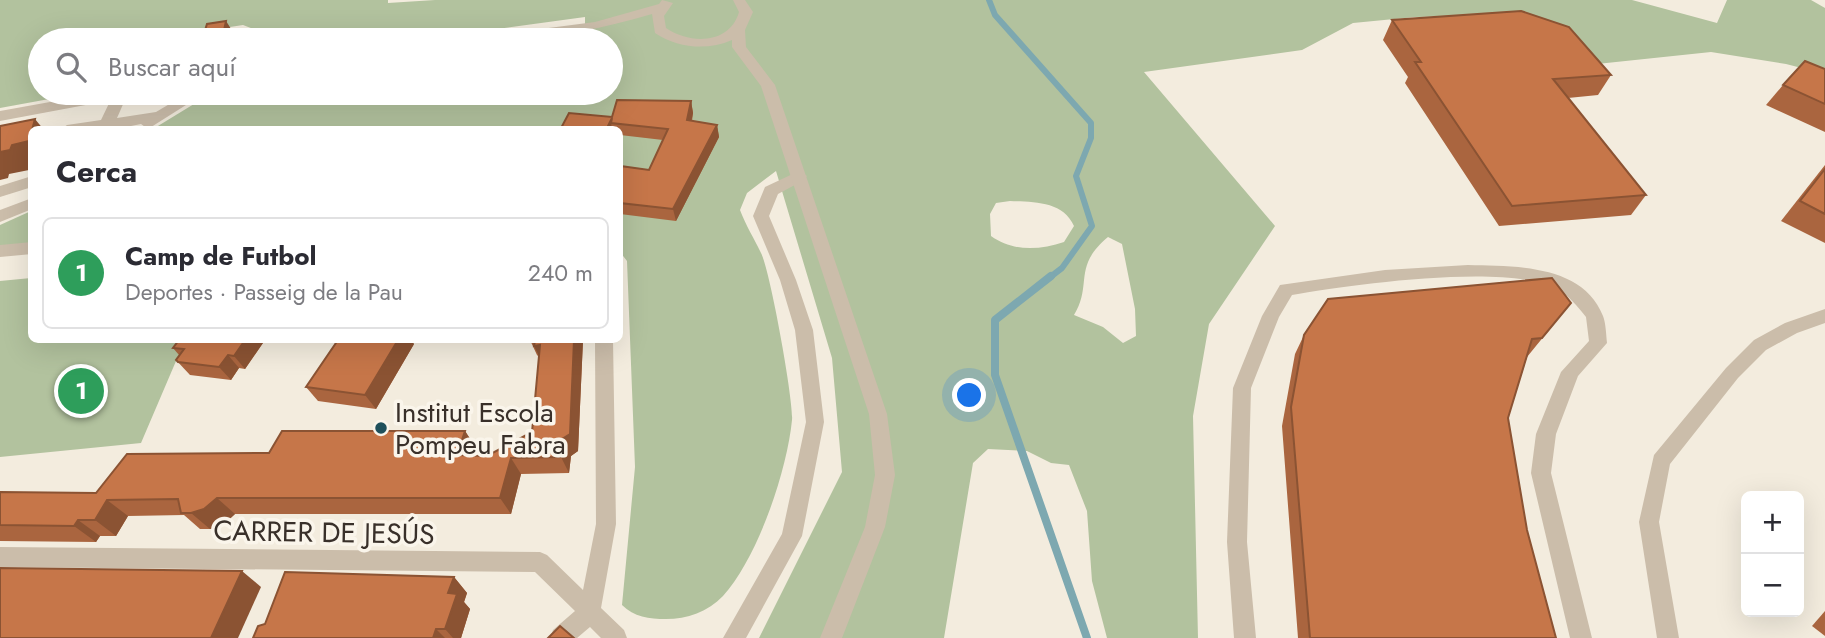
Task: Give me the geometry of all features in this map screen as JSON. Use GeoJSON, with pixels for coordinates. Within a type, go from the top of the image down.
{"type":"FeatureCollection","features":[{"type":"Feature","properties":{"kind":"street"},"geometry":{"type":"LineString","coordinates":[[698,43],[725,38],[738,29],[746,16],[740,0]]}},
{"type":"Feature","properties":{"kind":"street"},"geometry":{"type":"LineString","coordinates":[[596,26],[667,3]]}},
{"type":"Feature","properties":{"kind":"street"},"geometry":{"type":"LineString","coordinates":[[660,30],[657,16],[667,3]]}},
{"type":"Feature","properties":{"kind":"street"},"geometry":{"type":"LineString","coordinates":[[580,28],[625,24],[660,30],[675,40],[727,51],[747,61]]}},
{"type":"Feature","properties":{"kind":"street"},"geometry":{"type":"LineString","coordinates":[[738,29],[739,47],[747,61],[768,85],[878,414],[885,475],[875,527],[831,638]]}},
{"type":"Feature","properties":{"kind":"street"},"geometry":{"type":"LineString","coordinates":[[0,116],[58,105]]}},
{"type":"Feature","properties":{"kind":"street"},"geometry":{"type":"LineString","coordinates":[[107,126],[117,105]]}},
{"type":"Feature","properties":{"kind":"street"},"geometry":{"type":"LineString","coordinates":[[156,117],[162,105]]}},
{"type":"Feature","properties":{"kind":"street"},"geometry":{"type":"LineString","coordinates":[[146,126],[177,105]]}},
{"type":"Feature","properties":{"kind":"street"},"geometry":{"type":"LineString","coordinates":[[107,126],[156,117]]}},
{"type":"Feature","properties":{"kind":"street"},"geometry":{"type":"LineString","coordinates":[[734,638],[792,536],[810,459],[815,422],[813,385],[804,330],[788,280],[761,216],[771,191],[799,176]]}},
{"type":"Feature","properties":{"kind":"street"},"geometry":{"type":"LineString","coordinates":[[0,192],[28,182]]}},
{"type":"Feature","properties":{"kind":"street"},"geometry":{"type":"LineString","coordinates":[[0,216],[28,206]]}},
{"type":"Feature","properties":{"kind":"street"},"geometry":{"type":"LineString","coordinates":[[0,251],[28,248]]}},
{"type":"Feature","properties":{"kind":"street"},"geometry":{"type":"LineString","coordinates":[[1245,638],[1237,542],[1242,388],[1271,316],[1286,290],[1318,283],[1498,269],[1529,271],[1563,284],[1594,315],[1598,343],[1570,372],[1546,434],[1542,473],[1581,638]]}},
{"type":"Feature","properties":{"kind":"street"},"geometry":{"type":"LineString","coordinates":[[1668,638],[1649,522],[1661,461],[1732,373],[1760,345],[1791,328],[1825,316]]}},
{"type":"Feature","properties":{"kind":"street"},"geometry":{"type":"LineString","coordinates":[[561,638],[590,611],[606,524],[604,343]]}},
{"type":"Feature","properties":{"kind":"street","name":"CARRER DE JESÚS"},"geometry":{"type":"LineString","coordinates":[[0,557],[540,562],[616,638]]}},
{"type":"Feature","properties":{"kind":"street"},"geometry":{"type":"LineString","coordinates":[[290,586],[300,560]]}},
{"type":"Feature","properties":{"kind":"green space"},"geometry":{"type":"Polygon","coordinates":[[[0,0],[388,0],[388,3],[435,0],[1632,0],[1717,23],[1727,0],[1811,0],[1825,8],[1825,74],[1786,64],[1711,52],[1597,64],[1512,15],[1415,17],[1353,23],[1302,50],[1144,72],[1275,226],[1209,324],[1193,416],[1198,638],[1107,638],[1092,581],[1087,511],[1069,465],[1051,463],[1027,451],[988,449],[973,463],[944,638],[759,638],[842,472],[832,358],[776,171],[747,193],[740,210],[765,264],[785,364],[792,420],[784,464],[759,537],[736,579],[723,596],[711,606],[689,616],[674,619],[654,618],[637,615],[622,605],[635,467],[627,261],[623,256],[623,126],[158,126],[192,105],[623,105],[623,28],[585,28],[585,17],[504,28],[251,28],[243,25],[223,28],[28,28],[28,103],[0,108],[0,0]],[[996,203],[990,214],[991,236],[1008,245],[1027,248],[1064,242],[1074,226],[1069,218],[1055,207],[1038,203],[996,203]],[[1108,237],[1090,257],[1082,294],[1074,315],[1103,327],[1123,343],[1136,336],[1135,309],[1122,244],[1108,237]]]}},
{"type":"Feature","properties":{"kind":"green space"},"geometry":{"type":"Polygon","coordinates":[[[28,212],[28,243],[0,246],[0,225],[28,212]]]}},
{"type":"Feature","properties":{"kind":"green space"},"geometry":{"type":"Polygon","coordinates":[[[28,278],[28,343],[184,343],[141,443],[0,457],[0,281],[28,278]]]}},
{"type":"Feature","properties":{"kind":"building"},"geometry":{"type":"Polygon","coordinates":[[[1521,11],[1569,27],[1611,75],[1553,79],[1646,195],[1512,206],[1415,62],[1421,62],[1392,20],[1521,11]]]}},
{"type":"Feature","properties":{"kind":"building"},"geometry":{"type":"Polygon","coordinates":[[[226,21],[225,28],[206,28],[207,24],[226,21]]]}},
{"type":"Feature","properties":{"kind":"building"},"geometry":{"type":"Polygon","coordinates":[[[1805,61],[1825,69],[1825,104],[1783,85],[1805,61]]]}},
{"type":"Feature","properties":{"kind":"building"},"geometry":{"type":"Polygon","coordinates":[[[623,100],[691,101],[687,120],[717,125],[673,209],[623,203],[623,166],[649,170],[668,129],[611,123],[612,118],[608,126],[562,126],[569,113],[612,117],[616,105],[623,105],[623,100]]]}},
{"type":"Feature","properties":{"kind":"building"},"geometry":{"type":"Polygon","coordinates":[[[35,119],[33,126],[28,126],[28,141],[12,145],[10,150],[0,152],[0,126],[35,119]]]}},
{"type":"Feature","properties":{"kind":"building"},"geometry":{"type":"Polygon","coordinates":[[[1825,169],[1825,214],[1800,201],[1825,169]]]}},
{"type":"Feature","properties":{"kind":"building"},"geometry":{"type":"Polygon","coordinates":[[[1552,278],[1571,303],[1542,338],[1532,339],[1508,418],[1527,530],[1556,638],[1310,638],[1291,407],[1304,335],[1328,299],[1552,278]]]}},
{"type":"Feature","properties":{"kind":"building"},"geometry":{"type":"Polygon","coordinates":[[[177,343],[243,343],[234,356],[228,355],[219,367],[178,362],[176,360],[184,349],[173,348],[177,343]]]}},
{"type":"Feature","properties":{"kind":"building"},"geometry":{"type":"Polygon","coordinates":[[[336,343],[396,343],[365,395],[306,387],[336,343]]]}},
{"type":"Feature","properties":{"kind":"building"},"geometry":{"type":"Polygon","coordinates":[[[534,343],[574,343],[570,434],[562,439],[561,457],[511,458],[500,498],[217,498],[204,509],[191,513],[181,513],[178,499],[107,500],[95,520],[78,520],[74,526],[0,525],[0,492],[96,493],[127,454],[269,453],[282,431],[465,431],[457,455],[487,456],[532,432],[540,345],[534,346],[534,343]]]}},
{"type":"Feature","properties":{"kind":"building"},"geometry":{"type":"Polygon","coordinates":[[[0,568],[242,571],[211,638],[0,638],[0,568]]]}},
{"type":"Feature","properties":{"kind":"building"},"geometry":{"type":"Polygon","coordinates":[[[285,572],[454,577],[448,593],[457,594],[445,629],[436,629],[433,638],[253,638],[258,626],[265,624],[285,572]]]}},
{"type":"Feature","properties":{"kind":"building"},"geometry":{"type":"Polygon","coordinates":[[[560,626],[574,638],[548,638],[560,626]]]}},
{"type":"Feature","properties":{"kind":"waterway"},"geometry":{"type":"LineString","coordinates":[[989,0],[995,15],[1091,123],[1091,138],[1076,176],[1092,226],[1062,268],[1049,278]]}},
{"type":"Feature","properties":{"kind":"waterway"},"geometry":{"type":"LineString","coordinates":[[1051,276],[995,320],[995,375],[1087,638]]}},
{"type":"Feature","properties":{"kind":"place","name":"Camp de Futbol"},"geometry":{"type":"Point","coordinates":[81,391]}},
{"type":"Feature","properties":{"kind":"place","name":"Institut Escola Pompeu Fabra"},"geometry":{"type":"Point","coordinates":[381,428]}}]}
